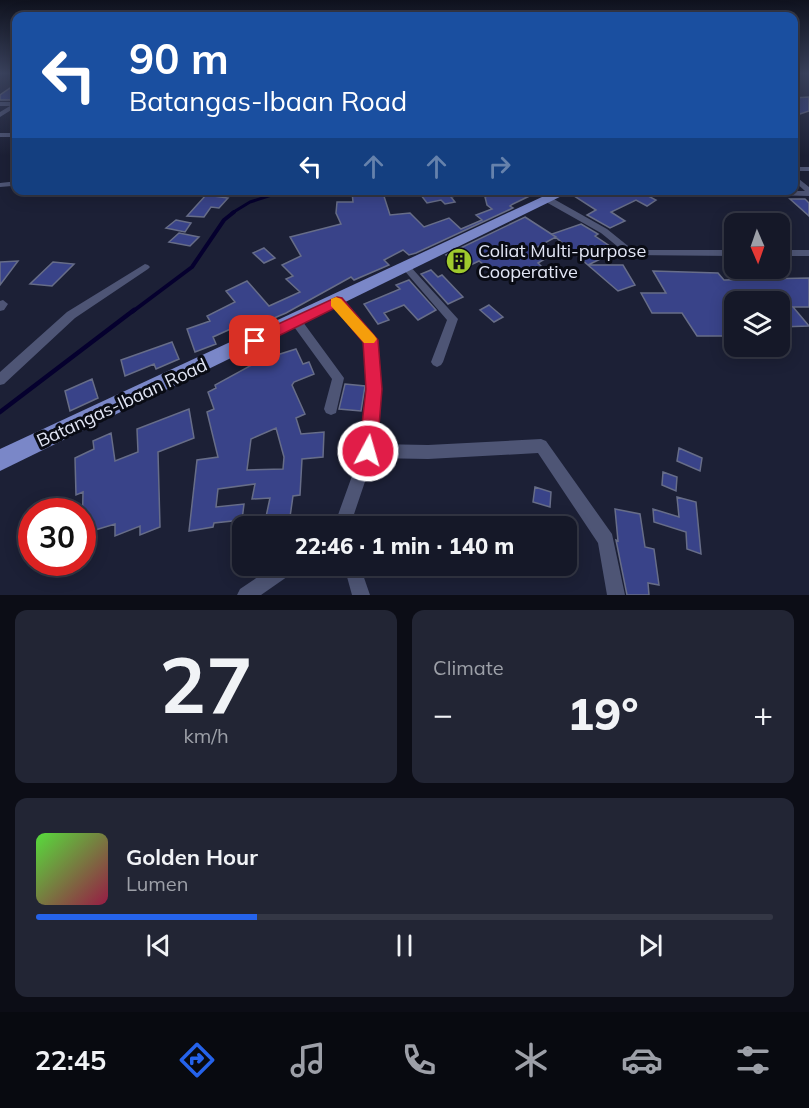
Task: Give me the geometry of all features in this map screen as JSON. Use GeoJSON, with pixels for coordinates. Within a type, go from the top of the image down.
{"type":"FeatureCollection","features":[{"type":"Feature","properties":{"kind":"main road","name":"Batangas-Ibaan Road"},"geometry":{"type":"LineString","coordinates":[[0,460],[558,195]]}},
{"type":"Feature","properties":{"kind":"street"},"geometry":{"type":"LineString","coordinates":[[798,181],[809,193]]}},
{"type":"Feature","properties":{"kind":"street"},"geometry":{"type":"LineString","coordinates":[[549,200],[604,231],[631,253],[724,253]]}},
{"type":"Feature","properties":{"kind":"street"},"geometry":{"type":"LineString","coordinates":[[790,253],[809,253]]}},
{"type":"Feature","properties":{"kind":"street"},"geometry":{"type":"LineString","coordinates":[[0,380],[71,315],[145,267]]}},
{"type":"Feature","properties":{"kind":"street"},"geometry":{"type":"LineString","coordinates":[[406,267],[453,319],[437,362]]}},
{"type":"Feature","properties":{"kind":"street"},"geometry":{"type":"LineString","coordinates":[[337,302],[371,340],[374,389],[368,451],[345,516]]}},
{"type":"Feature","properties":{"kind":"street"},"geometry":{"type":"LineString","coordinates":[[296,321],[338,378],[331,409]]}},
{"type":"Feature","properties":{"kind":"street"},"geometry":{"type":"LineString","coordinates":[[368,451],[428,452],[541,446],[606,540],[616,595]]}},
{"type":"Feature","properties":{"kind":"street"},"geometry":{"type":"LineString","coordinates":[[246,595],[274,576]]}},
{"type":"Feature","properties":{"kind":"street"},"geometry":{"type":"LineString","coordinates":[[355,576],[361,595]]}},
{"type":"Feature","properties":{"kind":"building"},"geometry":{"type":"Polygon","coordinates":[[[798,101],[809,101],[809,111],[798,115],[798,101]]]}},
{"type":"Feature","properties":{"kind":"building"},"geometry":{"type":"Polygon","coordinates":[[[206,195],[228,198],[219,208],[211,207],[204,217],[187,216],[206,195]]]}},
{"type":"Feature","properties":{"kind":"building"},"geometry":{"type":"Polygon","coordinates":[[[352,195],[384,195],[390,215],[410,213],[424,227],[449,218],[461,229],[482,220],[476,215],[492,209],[487,205],[485,197],[532,195],[510,206],[513,208],[416,253],[409,255],[403,250],[384,260],[389,265],[354,280],[351,277],[286,313],[250,328],[246,322],[213,337],[216,344],[195,352],[187,329],[210,321],[207,316],[235,302],[226,291],[247,281],[269,306],[300,292],[286,279],[293,276],[282,265],[301,256],[290,237],[341,224],[336,213],[337,202],[353,202],[352,195]]]}},
{"type":"Feature","properties":{"kind":"building"},"geometry":{"type":"Polygon","coordinates":[[[421,195],[460,195],[451,197],[455,202],[445,204],[441,200],[427,203],[421,195]]]}},
{"type":"Feature","properties":{"kind":"building"},"geometry":{"type":"Polygon","coordinates":[[[646,195],[656,200],[647,206],[636,200],[611,212],[625,221],[610,228],[587,215],[596,210],[574,196],[646,195]]]}},
{"type":"Feature","properties":{"kind":"building"},"geometry":{"type":"Polygon","coordinates":[[[790,199],[805,199],[809,203],[809,216],[790,199]]]}},
{"type":"Feature","properties":{"kind":"building"},"geometry":{"type":"Polygon","coordinates":[[[525,217],[556,237],[537,247],[550,256],[538,263],[542,267],[531,271],[528,268],[515,274],[507,268],[495,274],[479,261],[462,269],[446,255],[525,217]]]}},
{"type":"Feature","properties":{"kind":"building"},"geometry":{"type":"Polygon","coordinates":[[[176,220],[191,223],[185,232],[166,228],[176,220]]]}},
{"type":"Feature","properties":{"kind":"building"},"geometry":{"type":"Polygon","coordinates":[[[581,224],[598,234],[595,236],[617,251],[588,265],[623,265],[635,285],[618,291],[552,234],[581,224]]]}},
{"type":"Feature","properties":{"kind":"building"},"geometry":{"type":"Polygon","coordinates":[[[179,233],[199,237],[190,246],[169,242],[179,233]]]}},
{"type":"Feature","properties":{"kind":"building"},"geometry":{"type":"Polygon","coordinates":[[[264,248],[275,258],[264,263],[253,253],[264,248]]]}},
{"type":"Feature","properties":{"kind":"building"},"geometry":{"type":"Polygon","coordinates":[[[18,261],[0,285],[0,262],[18,261]]]}},
{"type":"Feature","properties":{"kind":"building"},"geometry":{"type":"Polygon","coordinates":[[[53,262],[74,264],[52,286],[30,284],[53,262]]]}},
{"type":"Feature","properties":{"kind":"building"},"geometry":{"type":"Polygon","coordinates":[[[431,270],[438,277],[442,275],[463,297],[448,304],[421,274],[431,270]]]}},
{"type":"Feature","properties":{"kind":"building"},"geometry":{"type":"Polygon","coordinates":[[[653,271],[718,273],[724,280],[809,278],[809,307],[793,307],[809,326],[790,327],[790,291],[724,291],[724,336],[697,336],[682,313],[652,313],[641,293],[666,293],[653,271]]]}},
{"type":"Feature","properties":{"kind":"building"},"geometry":{"type":"Polygon","coordinates":[[[409,280],[436,310],[418,320],[404,305],[384,313],[389,320],[378,324],[364,304],[400,289],[396,285],[409,280]]]}},
{"type":"Feature","properties":{"kind":"building"},"geometry":{"type":"Polygon","coordinates":[[[489,305],[503,317],[494,322],[480,310],[489,305]]]}},
{"type":"Feature","properties":{"kind":"building"},"geometry":{"type":"Polygon","coordinates":[[[172,342],[179,359],[156,369],[154,364],[125,376],[121,360],[172,342]]]}},
{"type":"Feature","properties":{"kind":"building"},"geometry":{"type":"Polygon","coordinates":[[[296,349],[303,364],[309,362],[314,374],[292,385],[305,414],[296,418],[301,434],[324,432],[323,457],[302,459],[300,495],[293,496],[290,516],[266,516],[270,498],[252,499],[255,484],[218,489],[216,507],[244,504],[242,516],[232,516],[232,521],[214,523],[213,527],[189,531],[197,460],[218,457],[207,412],[214,409],[208,392],[216,388],[215,385],[261,360],[296,349]],[[276,428],[251,439],[247,470],[283,469],[284,457],[276,428]]]}},
{"type":"Feature","properties":{"kind":"building"},"geometry":{"type":"Polygon","coordinates":[[[92,379],[98,398],[70,411],[65,391],[92,379]]]}},
{"type":"Feature","properties":{"kind":"building"},"geometry":{"type":"Polygon","coordinates":[[[345,384],[365,386],[361,411],[339,409],[345,384]]]}},
{"type":"Feature","properties":{"kind":"building"},"geometry":{"type":"Polygon","coordinates":[[[189,409],[194,438],[158,452],[160,527],[140,535],[140,526],[115,536],[115,524],[96,530],[96,498],[83,498],[83,492],[76,495],[75,458],[94,449],[93,441],[111,433],[115,461],[138,452],[137,429],[189,409]]]}},
{"type":"Feature","properties":{"kind":"building"},"geometry":{"type":"Polygon","coordinates":[[[679,448],[702,458],[700,471],[677,461],[679,448]]]}},
{"type":"Feature","properties":{"kind":"building"},"geometry":{"type":"Polygon","coordinates":[[[663,472],[677,477],[676,491],[662,485],[663,472]]]}},
{"type":"Feature","properties":{"kind":"building"},"geometry":{"type":"Polygon","coordinates":[[[535,487],[551,492],[550,507],[533,502],[535,487]]]}},
{"type":"Feature","properties":{"kind":"building"},"geometry":{"type":"Polygon","coordinates":[[[677,497],[696,502],[701,554],[687,549],[686,532],[654,522],[653,509],[679,517],[677,497]]]}},
{"type":"Feature","properties":{"kind":"building"},"geometry":{"type":"Polygon","coordinates":[[[615,509],[640,514],[645,547],[654,549],[659,585],[648,583],[649,595],[627,595],[616,540],[618,541],[615,509]]]}},
{"type":"Feature","properties":{"kind":"waterway"},"geometry":{"type":"LineString","coordinates":[[232,213],[250,202],[272,195]]}},
{"type":"Feature","properties":{"kind":"waterway"},"geometry":{"type":"LineString","coordinates":[[132,312],[192,267],[224,220],[234,212]]}},
{"type":"Feature","properties":{"kind":"waterway"},"geometry":{"type":"LineString","coordinates":[[0,412],[134,310]]}},
{"type":"Feature","properties":{"kind":"slow traffic"},"geometry":{"type":"LineString","coordinates":[[336,302],[369,339]]}},
{"type":"Feature","properties":{"kind":"place","name":"Coliat Multi-purpose Cooperative"},"geometry":{"type":"Point","coordinates":[459,261]}},
{"type":"Feature","properties":{"kind":"route"},"geometry":{"type":"LineString","coordinates":[[255,341],[337,302],[371,340],[374,389],[368,451]]}}]}
